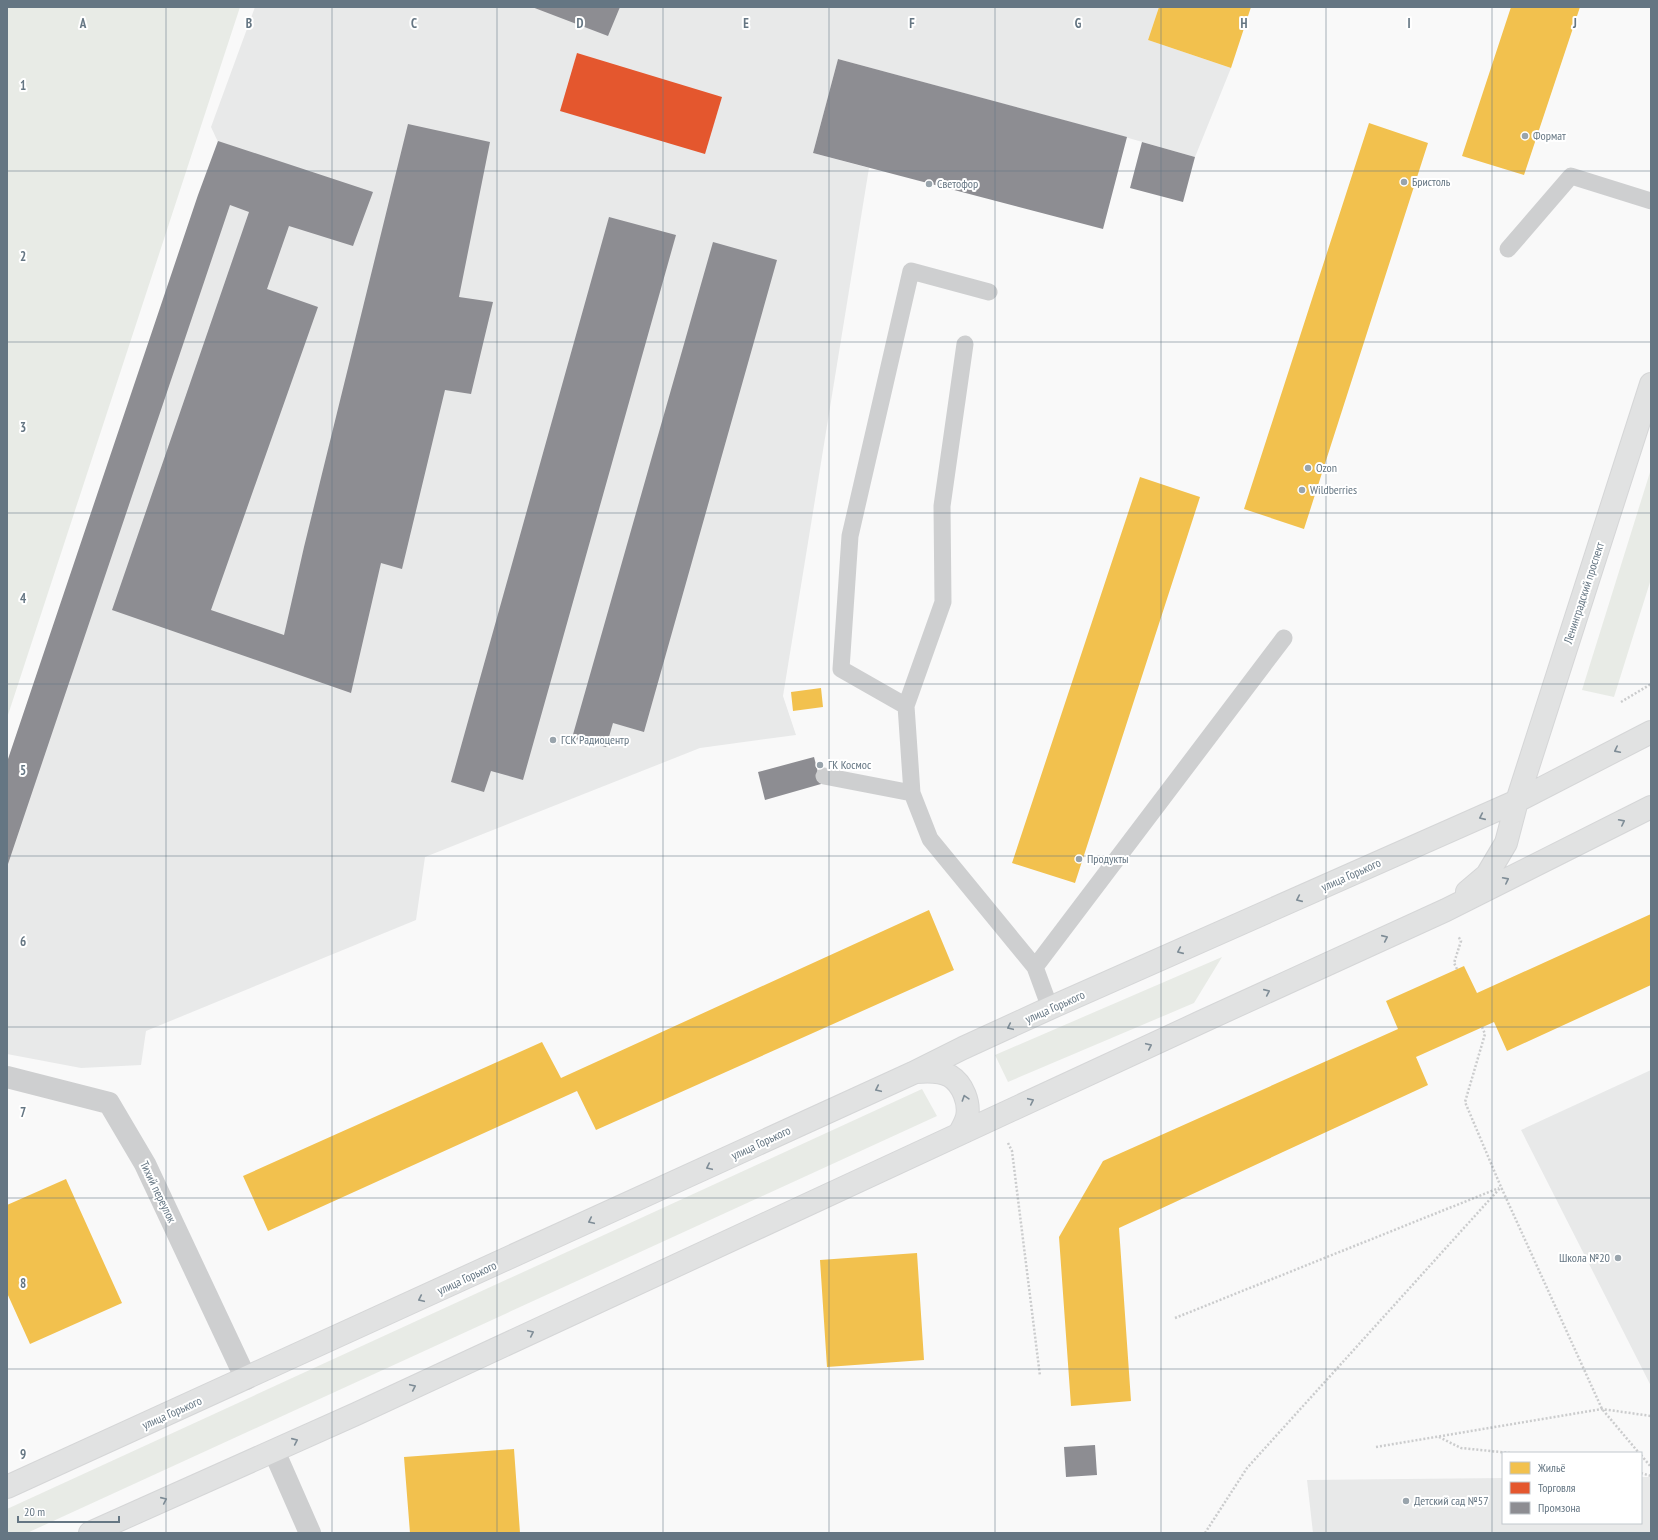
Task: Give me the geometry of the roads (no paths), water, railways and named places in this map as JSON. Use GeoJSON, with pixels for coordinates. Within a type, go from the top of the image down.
{"type":"FeatureCollection","features":[{"type":"Feature","properties":{"kind":"main road","name":"Ленинградский проспект"},"geometry":{"type":"LineString","coordinates":[[1517,801],[1651,384]]}},
{"type":"Feature","properties":{"kind":"main road","name":"улица Горького"},"geometry":{"type":"LineString","coordinates":[[7,1487],[913,1073],[1050,1008],[1517,801],[1651,732]]}},
{"type":"Feature","properties":{"kind":"main road"},"geometry":{"type":"LineString","coordinates":[[1446,910],[1487,875],[1506,843],[1517,801]]}},
{"type":"Feature","properties":{"kind":"main road"},"geometry":{"type":"LineString","coordinates":[[90,1533],[371,1407],[1187,1028],[1446,910],[1651,807]]}},
{"type":"Feature","properties":{"kind":"main road"},"geometry":{"type":"LineString","coordinates":[[913,1073],[943,1073],[960,1085],[966,1099],[968,1112],[964,1125],[959,1134]]}},
{"type":"Feature","properties":{"kind":"street","name":"Тихий переулок"},"geometry":{"type":"LineString","coordinates":[[7,1077],[110,1103],[145,1164],[246,1379]]}},
{"type":"Feature","properties":{"kind":"street"},"geometry":{"type":"LineString","coordinates":[[274,1450],[310,1533]]}},
{"type":"Feature","properties":{"kind":"lane"},"geometry":{"type":"LineString","coordinates":[[1508,249],[1571,176],[1651,201]]}},
{"type":"Feature","properties":{"kind":"lane"},"geometry":{"type":"LineString","coordinates":[[906,706],[841,669],[850,536],[911,271],[989,292]]}},
{"type":"Feature","properties":{"kind":"lane"},"geometry":{"type":"LineString","coordinates":[[965,344],[942,506],[943,602],[906,706],[912,793],[930,839],[1035,967],[1050,1008]]}},
{"type":"Feature","properties":{"kind":"lane"},"geometry":{"type":"LineString","coordinates":[[1035,967],[1284,638]]}},
{"type":"Feature","properties":{"kind":"lane"},"geometry":{"type":"LineString","coordinates":[[824,776],[912,793]]}},
{"type":"Feature","properties":{"kind":"place","name":"Формат"},"geometry":{"type":"Point","coordinates":[1525,136]}},
{"type":"Feature","properties":{"kind":"place","name":"Бристоль"},"geometry":{"type":"Point","coordinates":[1404,182]}},
{"type":"Feature","properties":{"kind":"place","name":"Светофор"},"geometry":{"type":"Point","coordinates":[929,184]}},
{"type":"Feature","properties":{"kind":"place","name":"Ozon"},"geometry":{"type":"Point","coordinates":[1308,468]}},
{"type":"Feature","properties":{"kind":"place","name":"Wildberries"},"geometry":{"type":"Point","coordinates":[1302,490]}},
{"type":"Feature","properties":{"kind":"place","name":"ГСК Радиоцентр"},"geometry":{"type":"Point","coordinates":[553,740]}},
{"type":"Feature","properties":{"kind":"place","name":"ГК Космос"},"geometry":{"type":"Point","coordinates":[820,765]}},
{"type":"Feature","properties":{"kind":"place","name":"Продукты"},"geometry":{"type":"Point","coordinates":[1079,859]}},
{"type":"Feature","properties":{"kind":"place","name":"Школа №20"},"geometry":{"type":"Point","coordinates":[1618,1258]}},
{"type":"Feature","properties":{"kind":"place","name":"Детский сад №57"},"geometry":{"type":"Point","coordinates":[1406,1501]}}]}
